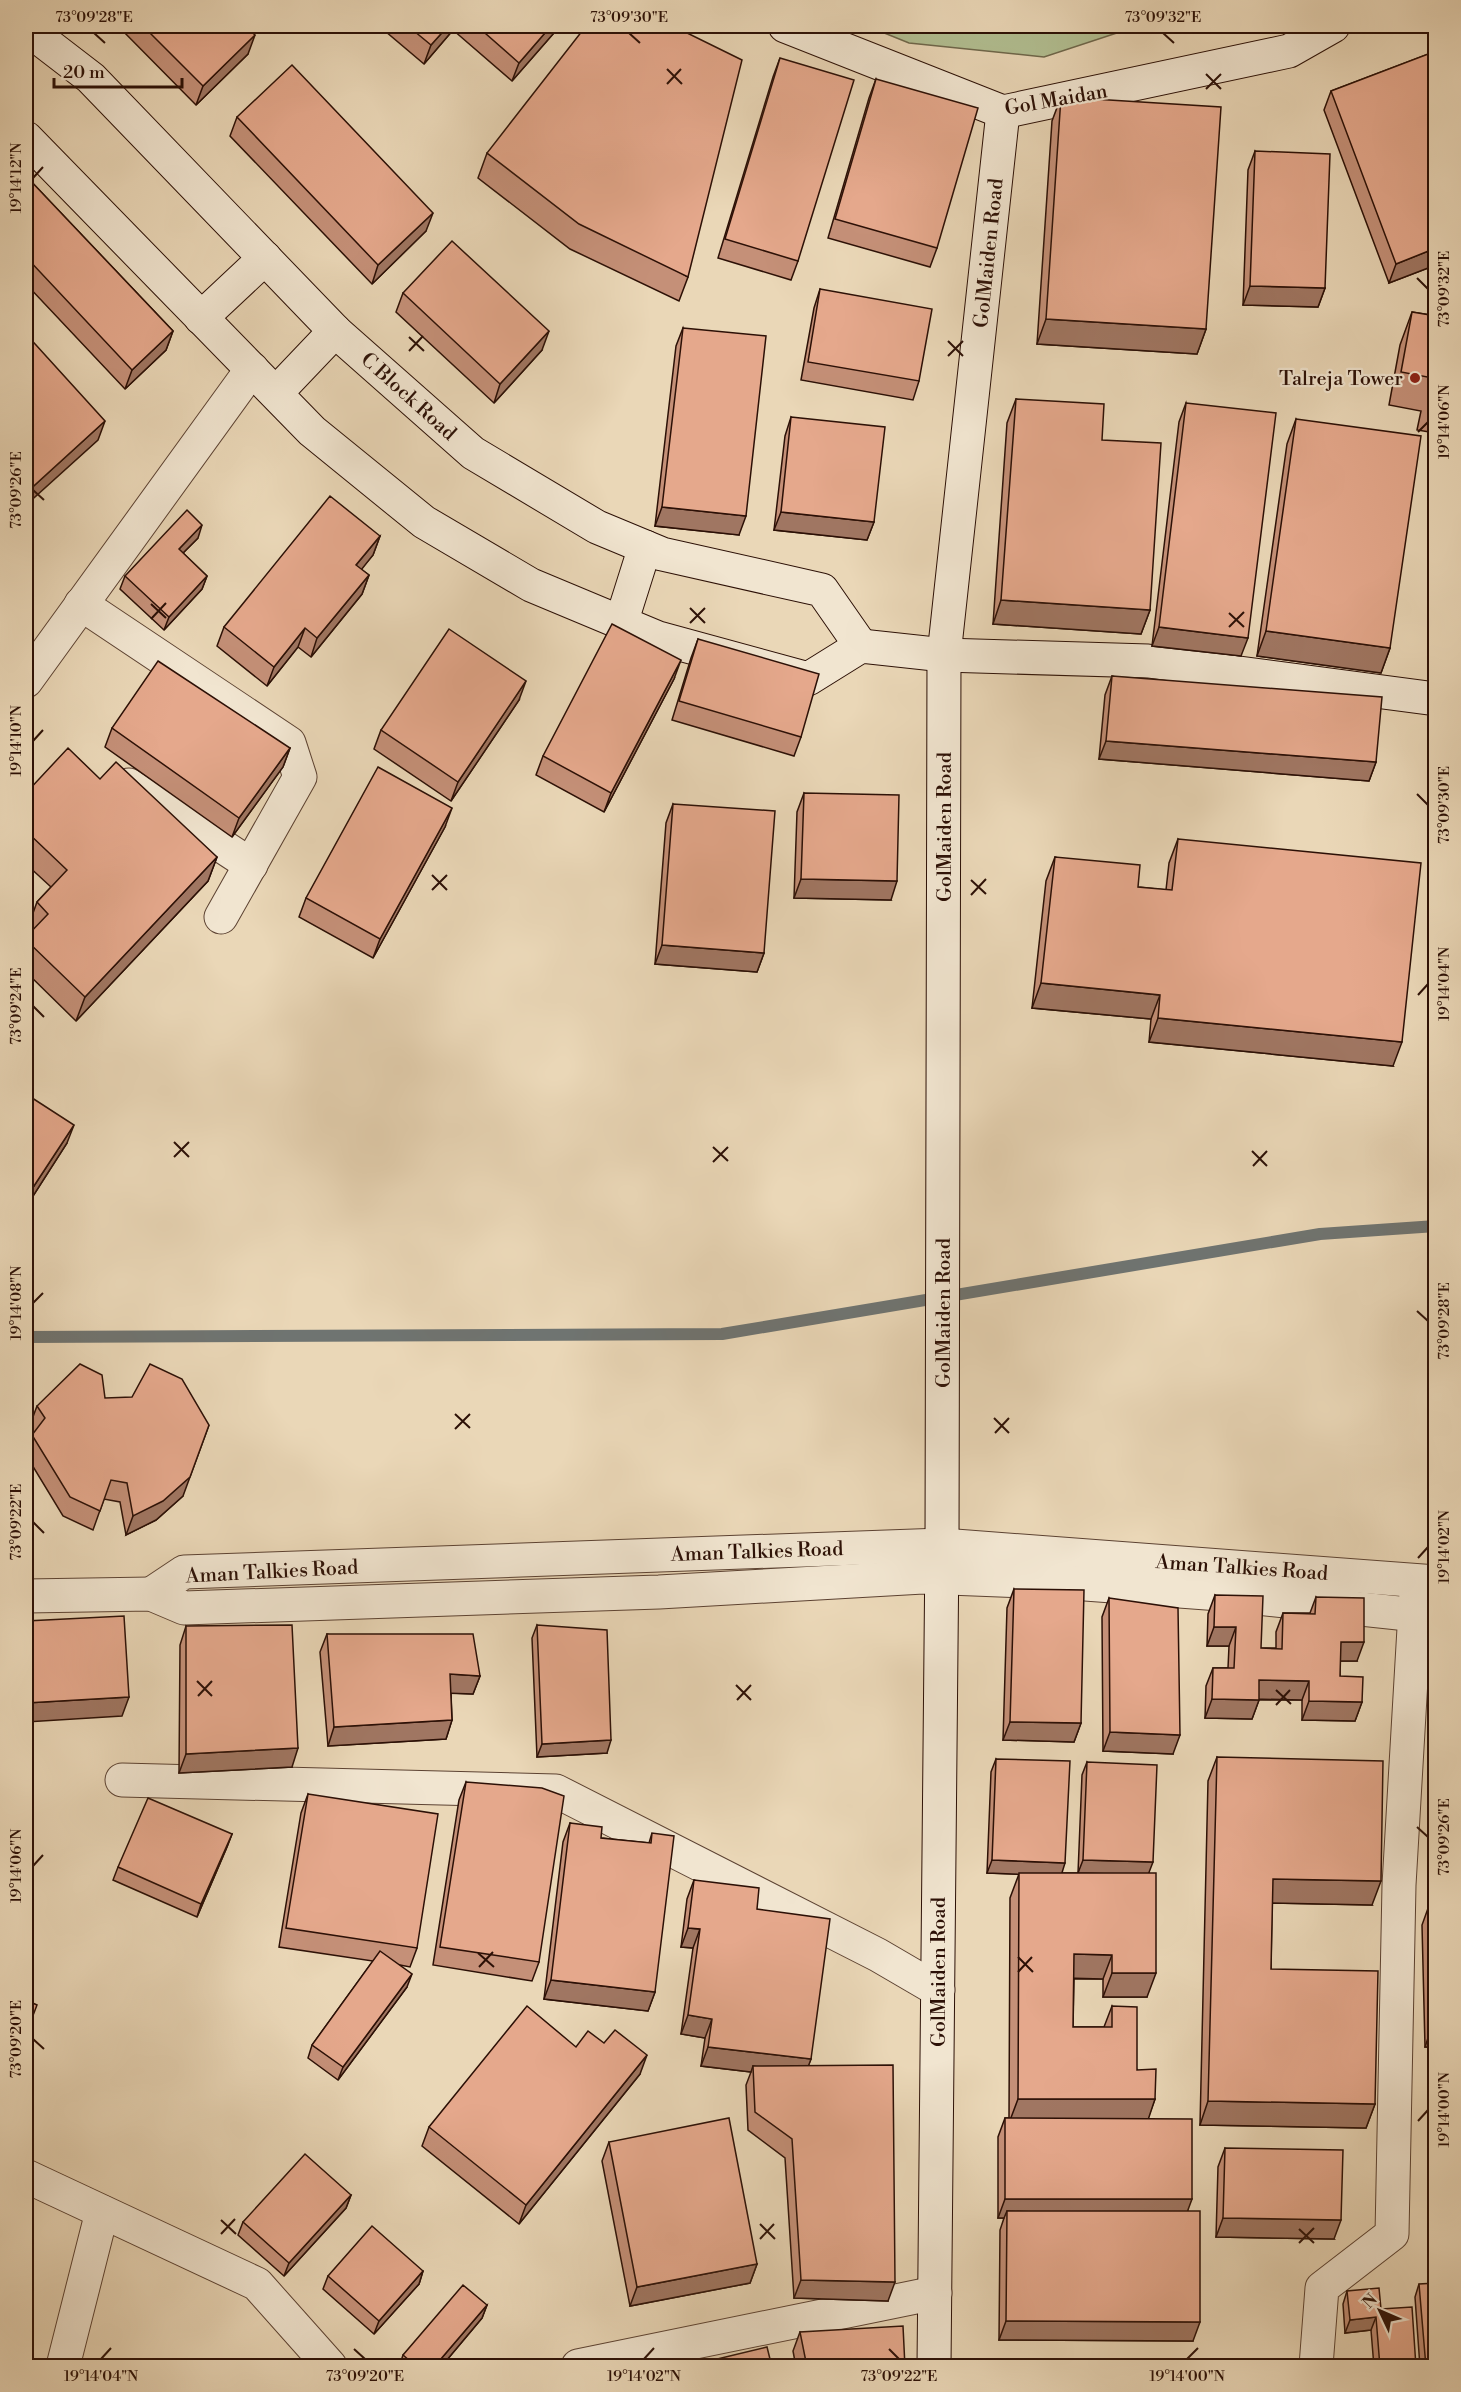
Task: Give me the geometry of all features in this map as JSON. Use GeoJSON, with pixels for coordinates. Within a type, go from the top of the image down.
{"type":"FeatureCollection","features":[{"type":"Feature","properties":{"kind":"street","name":"Gol Maidan"},"geometry":{"type":"LineString","coordinates":[[785,26],[1003,112],[1289,51],[1334,26]]}},
{"type":"Feature","properties":{"kind":"street","name":"C Block Road"},"geometry":{"type":"LineString","coordinates":[[26,28],[91,78],[335,331],[473,453],[597,526],[662,554],[822,590],[861,646]]}},
{"type":"Feature","properties":{"kind":"street","name":"GolMaiden Road"},"geometry":{"type":"LineString","coordinates":[[934,2367],[942,1545],[944,656],[1003,112]]}},
{"type":"Feature","properties":{"kind":"street"},"geometry":{"type":"LineString","coordinates":[[26,138],[312,431],[424,522],[531,585],[657,638],[808,679],[861,646],[944,656],[1148,661],[1436,699]]}},
{"type":"Feature","properties":{"kind":"street"},"geometry":{"type":"LineString","coordinates":[[201,318],[265,258]]}},
{"type":"Feature","properties":{"kind":"street"},"geometry":{"type":"LineString","coordinates":[[276,393],[335,331]]}},
{"type":"Feature","properties":{"kind":"street"},"geometry":{"type":"LineString","coordinates":[[26,681],[252,369]]}},
{"type":"Feature","properties":{"kind":"street"},"geometry":{"type":"LineString","coordinates":[[621,623],[645,547]]}},
{"type":"Feature","properties":{"kind":"street"},"geometry":{"type":"LineString","coordinates":[[81,604],[289,743],[300,777],[221,917]]}},
{"type":"Feature","properties":{"kind":"street"},"geometry":{"type":"LineString","coordinates":[[110,773],[251,865]]}},
{"type":"Feature","properties":{"kind":"street","name":"Aman Talkies Road"},"geometry":{"type":"LineString","coordinates":[[151,1594],[184,1572],[942,1545],[1425,1616]]}},
{"type":"Feature","properties":{"kind":"street"},"geometry":{"type":"LineString","coordinates":[[756,1551],[759,1585]]}},
{"type":"Feature","properties":{"kind":"street","name":"Aman Talkies Road"},"geometry":{"type":"LineString","coordinates":[[151,1594],[184,1608],[659,1592],[879,1577],[1120,1572],[1426,1581]]}},
{"type":"Feature","properties":{"kind":"street"},"geometry":{"type":"LineString","coordinates":[[1316,2367],[1322,2288],[1392,2234],[1399,1885],[1425,1616],[1426,1581]]}},
{"type":"Feature","properties":{"kind":"street"},"geometry":{"type":"LineString","coordinates":[[26,1596],[151,1594]]}},
{"type":"Feature","properties":{"kind":"street"},"geometry":{"type":"LineString","coordinates":[[122,1780],[556,1791],[878,1955],[938,1990]]}},
{"type":"Feature","properties":{"kind":"street"},"geometry":{"type":"LineString","coordinates":[[26,2176],[257,2284],[330,2367]]}},
{"type":"Feature","properties":{"kind":"street"},"geometry":{"type":"LineString","coordinates":[[63,2367],[102,2212]]}},
{"type":"Feature","properties":{"kind":"street"},"geometry":{"type":"LineString","coordinates":[[578,2367],[935,2293]]}},
{"type":"Feature","properties":{"kind":"green space"},"geometry":{"type":"Polygon","coordinates":[[[867,26],[1138,26],[1044,57],[909,43],[867,26]]]}},
{"type":"Feature","properties":{"kind":"building"},"geometry":{"type":"Polygon","coordinates":[[[143,26],[245,26],[255,35],[203,86],[143,26]]]}},
{"type":"Feature","properties":{"kind":"building"},"geometry":{"type":"Polygon","coordinates":[[[408,26],[448,26],[431,45],[408,26]]]}},
{"type":"Feature","properties":{"kind":"building"},"geometry":{"type":"Polygon","coordinates":[[[477,26],[551,26],[519,63],[477,26]]]}},
{"type":"Feature","properties":{"kind":"building"},"geometry":{"type":"Polygon","coordinates":[[[586,26],[673,26],[742,60],[688,277],[579,224],[487,153],[586,26]]]}},
{"type":"Feature","properties":{"kind":"building"},"geometry":{"type":"Polygon","coordinates":[[[1436,51],[1436,248],[1396,264],[1331,91],[1436,51]]]}},
{"type":"Feature","properties":{"kind":"building"},"geometry":{"type":"Polygon","coordinates":[[[780,58],[854,80],[798,261],[725,239],[780,58]]]}},
{"type":"Feature","properties":{"kind":"building"},"geometry":{"type":"Polygon","coordinates":[[[292,65],[433,213],[378,265],[237,117],[292,65]]]}},
{"type":"Feature","properties":{"kind":"building"},"geometry":{"type":"Polygon","coordinates":[[[876,79],[978,108],[937,248],[835,219],[876,79]]]}},
{"type":"Feature","properties":{"kind":"building"},"geometry":{"type":"Polygon","coordinates":[[[1061,97],[1221,107],[1206,329],[1046,319],[1061,97]]]}},
{"type":"Feature","properties":{"kind":"building"},"geometry":{"type":"Polygon","coordinates":[[[1255,151],[1330,154],[1325,288],[1250,286],[1255,151]]]}},
{"type":"Feature","properties":{"kind":"building"},"geometry":{"type":"Polygon","coordinates":[[[26,176],[173,331],[132,370],[26,257],[26,176]]]}},
{"type":"Feature","properties":{"kind":"building"},"geometry":{"type":"Polygon","coordinates":[[[452,241],[549,331],[500,384],[403,293],[452,241]]]}},
{"type":"Feature","properties":{"kind":"building"},"geometry":{"type":"Polygon","coordinates":[[[820,289],[932,309],[919,381],[808,362],[820,289]]]}},
{"type":"Feature","properties":{"kind":"building"},"geometry":{"type":"Polygon","coordinates":[[[1412,312],[1436,316],[1436,399],[1429,397],[1433,378],[1401,372],[1412,312]]]}},
{"type":"Feature","properties":{"kind":"building"},"geometry":{"type":"Polygon","coordinates":[[[683,328],[766,336],[746,516],[662,507],[683,328]]]}},
{"type":"Feature","properties":{"kind":"building"},"geometry":{"type":"Polygon","coordinates":[[[26,334],[105,421],[26,493],[26,334]]]}},
{"type":"Feature","properties":{"kind":"building"},"geometry":{"type":"Polygon","coordinates":[[[1016,399],[1104,404],[1102,440],[1161,443],[1150,610],[1001,600],[1016,399]]]}},
{"type":"Feature","properties":{"kind":"building"},"geometry":{"type":"Polygon","coordinates":[[[1186,403],[1276,413],[1248,638],[1159,627],[1186,403]]]}},
{"type":"Feature","properties":{"kind":"building"},"geometry":{"type":"Polygon","coordinates":[[[791,417],[885,427],[874,522],[781,512],[791,417]]]}},
{"type":"Feature","properties":{"kind":"building"},"geometry":{"type":"Polygon","coordinates":[[[1296,419],[1421,436],[1390,648],[1266,631],[1296,419]]]}},
{"type":"Feature","properties":{"kind":"building"},"geometry":{"type":"Polygon","coordinates":[[[330,496],[380,536],[356,565],[369,575],[317,638],[305,628],[274,667],[224,627],[330,496]]]}},
{"type":"Feature","properties":{"kind":"building"},"geometry":{"type":"Polygon","coordinates":[[[187,510],[202,525],[179,549],[207,576],[169,617],[125,576],[187,510]]]}},
{"type":"Feature","properties":{"kind":"building"},"geometry":{"type":"Polygon","coordinates":[[[612,624],[681,660],[611,793],[543,756],[612,624]]]}},
{"type":"Feature","properties":{"kind":"building"},"geometry":{"type":"Polygon","coordinates":[[[449,629],[526,681],[458,782],[381,730],[449,629]]]}},
{"type":"Feature","properties":{"kind":"building"},"geometry":{"type":"Polygon","coordinates":[[[698,639],[819,674],[801,737],[679,701],[698,639]]]}},
{"type":"Feature","properties":{"kind":"building"},"geometry":{"type":"Polygon","coordinates":[[[158,661],[290,748],[239,818],[112,728],[158,661]]]}},
{"type":"Feature","properties":{"kind":"building"},"geometry":{"type":"Polygon","coordinates":[[[1112,676],[1382,697],[1376,762],[1106,741],[1112,676]]]}},
{"type":"Feature","properties":{"kind":"building"},"geometry":{"type":"Polygon","coordinates":[[[68,748],[100,779],[116,762],[217,857],[85,997],[26,940],[26,937],[48,914],[37,902],[67,870],[26,831],[26,793],[68,748]]]}},
{"type":"Feature","properties":{"kind":"building"},"geometry":{"type":"Polygon","coordinates":[[[378,767],[452,808],[380,939],[306,898],[378,767]]]}},
{"type":"Feature","properties":{"kind":"building"},"geometry":{"type":"Polygon","coordinates":[[[804,793],[899,795],[897,881],[801,879],[804,793]]]}},
{"type":"Feature","properties":{"kind":"building"},"geometry":{"type":"Polygon","coordinates":[[[673,804],[775,811],[764,953],[662,945],[673,804]]]}},
{"type":"Feature","properties":{"kind":"building"},"geometry":{"type":"Polygon","coordinates":[[[1178,839],[1421,863],[1402,1042],[1158,1018],[1160,995],[1041,983],[1055,857],[1140,865],[1138,887],[1172,890],[1178,839]]]}},
{"type":"Feature","properties":{"kind":"building"},"geometry":{"type":"Polygon","coordinates":[[[26,1094],[74,1125],[30,1192],[26,1188],[26,1094]]]}},
{"type":"Feature","properties":{"kind":"building"},"geometry":{"type":"Polygon","coordinates":[[[80,1364],[102,1375],[105,1398],[132,1397],[150,1364],[182,1379],[209,1425],[190,1477],[163,1501],[133,1516],[127,1483],[111,1480],[100,1511],[70,1497],[32,1435],[45,1418],[37,1406],[80,1364]]]}},
{"type":"Feature","properties":{"kind":"building"},"geometry":{"type":"Polygon","coordinates":[[[1014,1589],[1084,1590],[1081,1723],[1010,1722],[1014,1589]]]}},
{"type":"Feature","properties":{"kind":"building"},"geometry":{"type":"Polygon","coordinates":[[[1215,1595],[1263,1596],[1261,1648],[1282,1649],[1283,1613],[1315,1614],[1316,1597],[1364,1598],[1364,1642],[1341,1642],[1340,1676],[1363,1677],[1362,1702],[1309,1701],[1309,1681],[1259,1680],[1259,1700],[1212,1699],[1213,1668],[1234,1668],[1236,1627],[1214,1627],[1215,1595]]]}},
{"type":"Feature","properties":{"kind":"building"},"geometry":{"type":"Polygon","coordinates":[[[1109,1598],[1178,1608],[1180,1735],[1110,1732],[1109,1598]]]}},
{"type":"Feature","properties":{"kind":"building"},"geometry":{"type":"Polygon","coordinates":[[[124,1616],[129,1697],[26,1703],[26,1621],[124,1616]]]}},
{"type":"Feature","properties":{"kind":"building"},"geometry":{"type":"Polygon","coordinates":[[[292,1625],[298,1748],[186,1754],[186,1626],[292,1625]]]}},
{"type":"Feature","properties":{"kind":"building"},"geometry":{"type":"Polygon","coordinates":[[[537,1625],[607,1630],[611,1740],[542,1744],[537,1625]]]}},
{"type":"Feature","properties":{"kind":"building"},"geometry":{"type":"Polygon","coordinates":[[[327,1634],[473,1634],[480,1676],[450,1674],[452,1720],[334,1727],[327,1634]]]}},
{"type":"Feature","properties":{"kind":"building"},"geometry":{"type":"Polygon","coordinates":[[[1217,1757],[1383,1761],[1381,1881],[1273,1879],[1271,1969],[1378,1971],[1375,2104],[1208,2101],[1217,1757]]]}},
{"type":"Feature","properties":{"kind":"building"},"geometry":{"type":"Polygon","coordinates":[[[996,1759],[1070,1761],[1065,1863],[992,1860],[996,1759]]]}},
{"type":"Feature","properties":{"kind":"building"},"geometry":{"type":"Polygon","coordinates":[[[1087,1762],[1157,1765],[1153,1862],[1083,1860],[1087,1762]]]}},
{"type":"Feature","properties":{"kind":"building"},"geometry":{"type":"Polygon","coordinates":[[[466,1782],[542,1788],[564,1796],[539,1962],[440,1947],[466,1782]]]}},
{"type":"Feature","properties":{"kind":"building"},"geometry":{"type":"Polygon","coordinates":[[[308,1794],[438,1814],[417,1948],[286,1928],[308,1794]]]}},
{"type":"Feature","properties":{"kind":"building"},"geometry":{"type":"Polygon","coordinates":[[[148,1798],[232,1834],[201,1904],[118,1867],[148,1798]]]}},
{"type":"Feature","properties":{"kind":"building"},"geometry":{"type":"Polygon","coordinates":[[[570,1823],[602,1827],[601,1838],[651,1843],[652,1833],[674,1836],[655,1992],[551,1980],[570,1823]]]}},
{"type":"Feature","properties":{"kind":"building"},"geometry":{"type":"Polygon","coordinates":[[[1019,1873],[1156,1873],[1156,1973],[1112,1973],[1112,1955],[1074,1954],[1073,2027],[1112,2027],[1112,2006],[1137,2007],[1137,2070],[1156,2069],[1155,2099],[1018,2099],[1019,1873]]]}},
{"type":"Feature","properties":{"kind":"building"},"geometry":{"type":"Polygon","coordinates":[[[694,1880],[759,1888],[757,1909],[830,1919],[811,2059],[708,2047],[712,2019],[688,2015],[700,1929],[688,1928],[694,1880]]]}},
{"type":"Feature","properties":{"kind":"building"},"geometry":{"type":"Polygon","coordinates":[[[1431,1900],[1436,1900],[1436,2023],[1433,2023],[1431,1900]]]}},
{"type":"Feature","properties":{"kind":"building"},"geometry":{"type":"Polygon","coordinates":[[[380,1951],[412,1974],[343,2067],[312,2045],[380,1951]]]}},
{"type":"Feature","properties":{"kind":"building"},"geometry":{"type":"Polygon","coordinates":[[[26,2000],[37,2005],[26,2034],[26,2000]]]}},
{"type":"Feature","properties":{"kind":"building"},"geometry":{"type":"Polygon","coordinates":[[[527,2006],[576,2047],[588,2031],[604,2043],[615,2030],[647,2055],[526,2205],[429,2127],[527,2006]]]}},
{"type":"Feature","properties":{"kind":"building"},"geometry":{"type":"Polygon","coordinates":[[[893,2065],[895,2282],[801,2280],[792,2139],[755,2112],[753,2066],[893,2065]]]}},
{"type":"Feature","properties":{"kind":"building"},"geometry":{"type":"Polygon","coordinates":[[[729,2118],[757,2264],[637,2287],[609,2142],[729,2118]]]}},
{"type":"Feature","properties":{"kind":"building"},"geometry":{"type":"Polygon","coordinates":[[[1005,2118],[1192,2119],[1192,2199],[1005,2199],[1005,2118]]]}},
{"type":"Feature","properties":{"kind":"building"},"geometry":{"type":"Polygon","coordinates":[[[1225,2148],[1343,2150],[1341,2220],[1223,2218],[1225,2148]]]}},
{"type":"Feature","properties":{"kind":"building"},"geometry":{"type":"Polygon","coordinates":[[[305,2154],[351,2195],[289,2263],[243,2222],[305,2154]]]}},
{"type":"Feature","properties":{"kind":"building"},"geometry":{"type":"Polygon","coordinates":[[[1007,2211],[1200,2211],[1200,2322],[1006,2321],[1007,2211]]]}},
{"type":"Feature","properties":{"kind":"building"},"geometry":{"type":"Polygon","coordinates":[[[372,2226],[423,2271],[379,2321],[328,2276],[372,2226]]]}},
{"type":"Feature","properties":{"kind":"building"},"geometry":{"type":"Polygon","coordinates":[[[1436,2283],[1436,2367],[1426,2367],[1419,2284],[1436,2283]]]}},
{"type":"Feature","properties":{"kind":"building"},"geometry":{"type":"Polygon","coordinates":[[[463,2285],[487,2305],[434,2367],[417,2367],[403,2355],[463,2285]]]}},
{"type":"Feature","properties":{"kind":"building"},"geometry":{"type":"Polygon","coordinates":[[[1379,2288],[1381,2309],[1412,2307],[1416,2367],[1380,2367],[1376,2317],[1350,2320],[1347,2291],[1379,2288]]]}},
{"type":"Feature","properties":{"kind":"building"},"geometry":{"type":"Polygon","coordinates":[[[903,2326],[905,2367],[807,2367],[800,2332],[903,2326]]]}},
{"type":"Feature","properties":{"kind":"building"},"geometry":{"type":"Polygon","coordinates":[[[767,2347],[772,2367],[684,2367],[767,2347]]]}},
{"type":"Feature","properties":{"kind":"waterway"},"geometry":{"type":"LineString","coordinates":[[26,1337],[722,1334],[1320,1234],[1436,1226]]}},
{"type":"Feature","properties":{"kind":"place","name":"Talreja Tower"},"geometry":{"type":"Point","coordinates":[1415,378]}}]}
